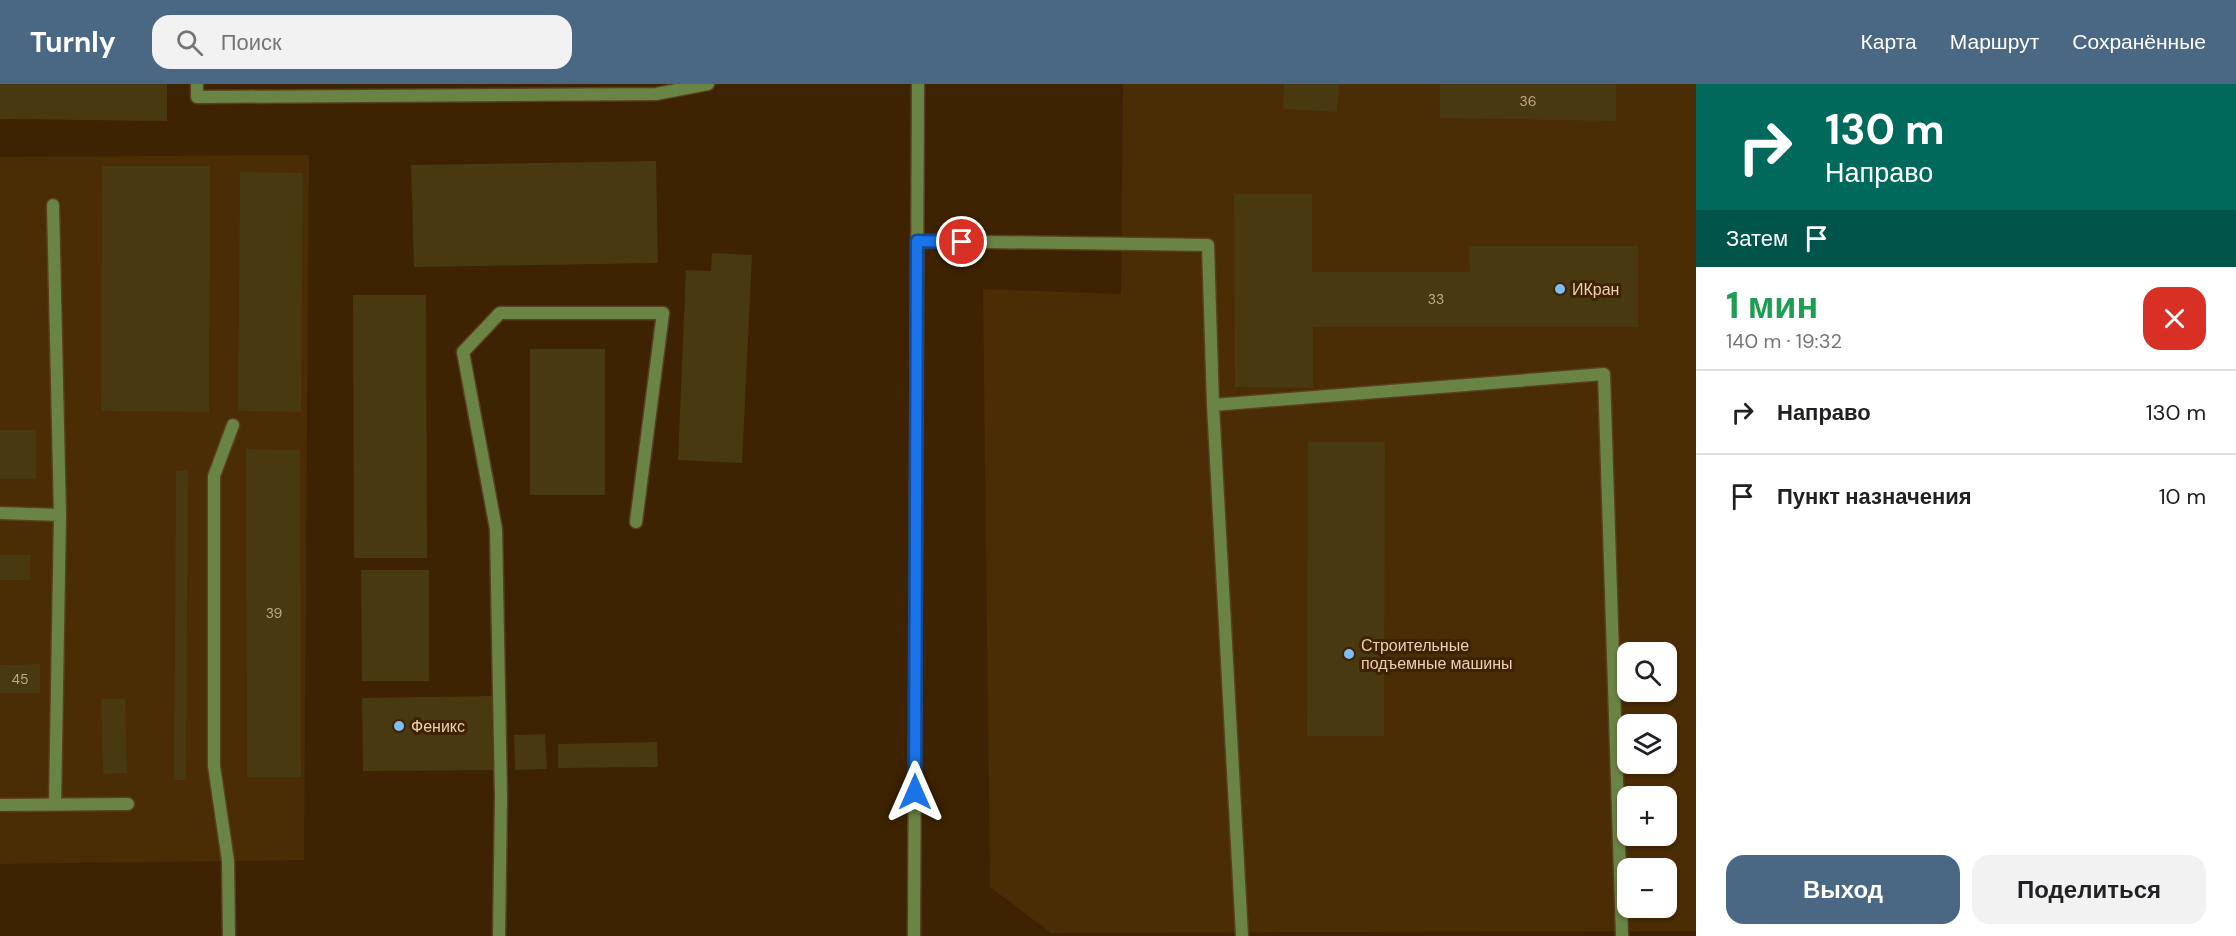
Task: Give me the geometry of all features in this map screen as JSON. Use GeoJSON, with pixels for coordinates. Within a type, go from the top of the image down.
{"type":"FeatureCollection","features":[{"type":"Feature","properties":{"kind":"street"},"geometry":{"type":"LineString","coordinates":[[197,84],[197,97],[656,94],[708,84]]}},
{"type":"Feature","properties":{"kind":"street"},"geometry":{"type":"LineString","coordinates":[[914,936],[918,84]]}},
{"type":"Feature","properties":{"kind":"street"},"geometry":{"type":"LineString","coordinates":[[53,205],[60,515],[55,804]]}},
{"type":"Feature","properties":{"kind":"street"},"geometry":{"type":"LineString","coordinates":[[917,241],[1208,245],[1212,405],[1242,936]]}},
{"type":"Feature","properties":{"kind":"street"},"geometry":{"type":"LineString","coordinates":[[499,936],[501,798],[496,529],[463,352],[500,313],[663,313],[636,522]]}},
{"type":"Feature","properties":{"kind":"street"},"geometry":{"type":"LineString","coordinates":[[1212,405],[1604,374],[1622,936]]}},
{"type":"Feature","properties":{"kind":"street"},"geometry":{"type":"LineString","coordinates":[[230,936],[228,861],[214,766],[213,476],[233,425]]}},
{"type":"Feature","properties":{"kind":"street"},"geometry":{"type":"LineString","coordinates":[[0,513],[60,515]]}},
{"type":"Feature","properties":{"kind":"street"},"geometry":{"type":"LineString","coordinates":[[0,804],[128,804]]}},
{"type":"Feature","properties":{"kind":"shaded area"},"geometry":{"type":"Polygon","coordinates":[[[1123,84],[1696,84],[1696,931],[1051,933],[990,887],[983,289],[1121,294],[1123,84]]]}},
{"type":"Feature","properties":{"kind":"shaded area"},"geometry":{"type":"Polygon","coordinates":[[[309,155],[304,860],[0,864],[0,157],[309,155]]]}},
{"type":"Feature","properties":{"kind":"building"},"geometry":{"type":"Polygon","coordinates":[[[0,84],[167,84],[167,121],[0,119],[0,84]]]}},
{"type":"Feature","properties":{"kind":"building"},"geometry":{"type":"Polygon","coordinates":[[[1284,84],[1339,84],[1337,112],[1283,109],[1284,84]]]}},
{"type":"Feature","properties":{"kind":"building"},"geometry":{"type":"Polygon","coordinates":[[[1440,84],[1616,84],[1616,121],[1440,118],[1440,84]]]}},
{"type":"Feature","properties":{"kind":"building"},"geometry":{"type":"Polygon","coordinates":[[[656,161],[658,263],[414,267],[411,165],[656,161]]]}},
{"type":"Feature","properties":{"kind":"building"},"geometry":{"type":"Polygon","coordinates":[[[102,166],[210,166],[209,412],[101,411],[102,166]]]}},
{"type":"Feature","properties":{"kind":"building"},"geometry":{"type":"Polygon","coordinates":[[[240,172],[303,173],[301,412],[238,411],[240,172]]]}},
{"type":"Feature","properties":{"kind":"building"},"geometry":{"type":"Polygon","coordinates":[[[1234,194],[1312,194],[1312,272],[1470,272],[1469,246],[1638,246],[1638,327],[1313,327],[1313,388],[1235,387],[1234,194]]]}},
{"type":"Feature","properties":{"kind":"building"},"geometry":{"type":"Polygon","coordinates":[[[712,253],[752,255],[742,463],[678,460],[686,270],[711,271],[712,253]]]}},
{"type":"Feature","properties":{"kind":"building"},"geometry":{"type":"Polygon","coordinates":[[[353,295],[426,295],[427,558],[354,558],[353,295]]]}},
{"type":"Feature","properties":{"kind":"building"},"geometry":{"type":"Polygon","coordinates":[[[530,349],[605,349],[605,495],[530,495],[530,349]]]}},
{"type":"Feature","properties":{"kind":"building"},"geometry":{"type":"Polygon","coordinates":[[[0,430],[36,430],[36,479],[0,479],[0,430]]]}},
{"type":"Feature","properties":{"kind":"building"},"geometry":{"type":"Polygon","coordinates":[[[1308,442],[1385,442],[1384,736],[1307,736],[1308,442]]]}},
{"type":"Feature","properties":{"kind":"building"},"geometry":{"type":"Polygon","coordinates":[[[246,449],[300,450],[301,777],[247,777],[246,449]]]}},
{"type":"Feature","properties":{"kind":"building"},"geometry":{"type":"Polygon","coordinates":[[[188,470],[186,780],[174,780],[176,471],[188,470]]]}},
{"type":"Feature","properties":{"kind":"building"},"geometry":{"type":"Polygon","coordinates":[[[0,555],[30,555],[30,580],[0,580],[0,555]]]}},
{"type":"Feature","properties":{"kind":"building"},"geometry":{"type":"Polygon","coordinates":[[[361,570],[429,570],[429,681],[362,681],[361,570]]]}},
{"type":"Feature","properties":{"kind":"building"},"geometry":{"type":"Polygon","coordinates":[[[40,664],[40,693],[0,693],[0,665],[40,664]]]}},
{"type":"Feature","properties":{"kind":"building"},"geometry":{"type":"Polygon","coordinates":[[[492,696],[493,770],[363,771],[362,698],[492,696]]]}},
{"type":"Feature","properties":{"kind":"building"},"geometry":{"type":"Polygon","coordinates":[[[101,699],[125,699],[127,773],[103,774],[101,699]]]}},
{"type":"Feature","properties":{"kind":"building"},"geometry":{"type":"Polygon","coordinates":[[[545,734],[547,769],[515,770],[514,735],[545,734]]]}},
{"type":"Feature","properties":{"kind":"building"},"geometry":{"type":"Polygon","coordinates":[[[657,742],[658,767],[558,768],[558,744],[657,742]]]}},
{"type":"Feature","properties":{"kind":"place","name":"ИКран"},"geometry":{"type":"Point","coordinates":[1560,289]}},
{"type":"Feature","properties":{"kind":"place","name":"Строительные подъемные машины"},"geometry":{"type":"Point","coordinates":[1349,654]}},
{"type":"Feature","properties":{"kind":"place","name":"Феникс"},"geometry":{"type":"Point","coordinates":[399,726]}},
{"type":"Feature","properties":{"kind":"route"},"geometry":{"type":"LineString","coordinates":[[915,792],[917,241],[962,242]]}}]}
